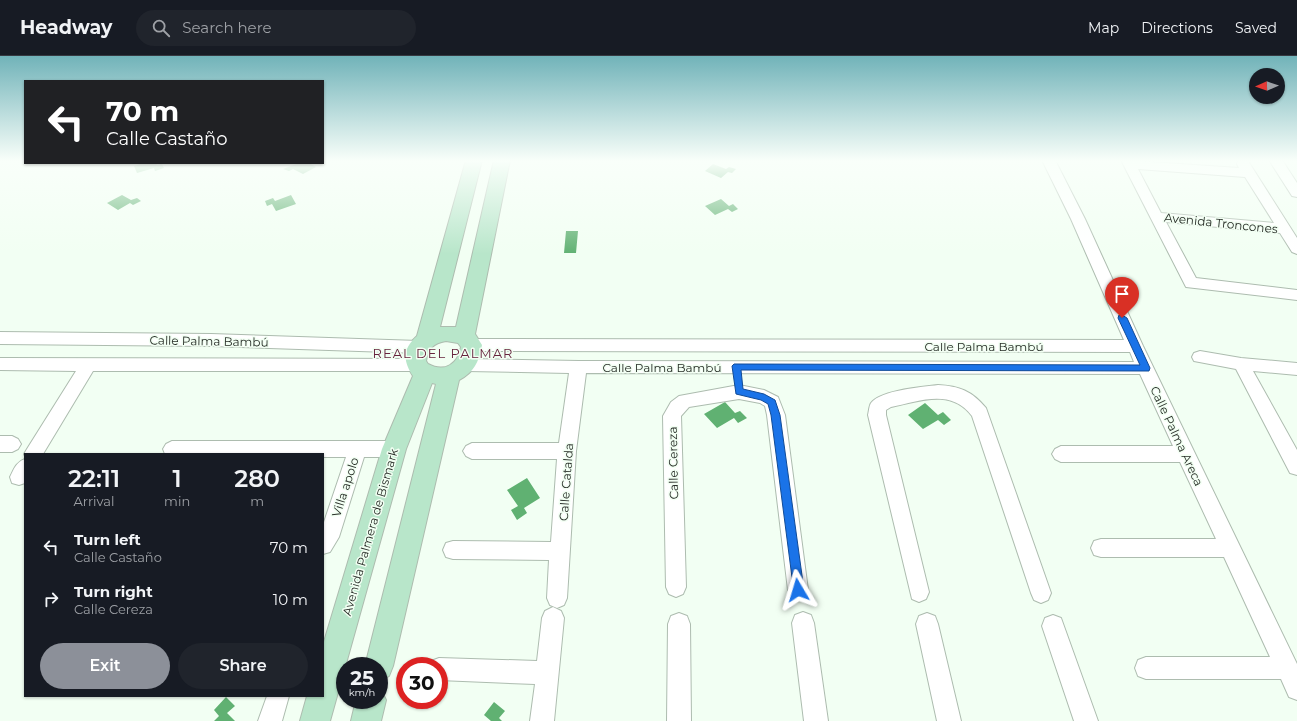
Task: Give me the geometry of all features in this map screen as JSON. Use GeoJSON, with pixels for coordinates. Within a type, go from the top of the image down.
{"type":"FeatureCollection","features":[{"type":"Feature","properties":{"kind":"street","name":"Avenida Palmera de Bismark"},"geometry":{"type":"LineString","coordinates":[[381,657],[442,356],[469,191]]}},
{"type":"Feature","properties":{"kind":"street","name":"Avenida Palmera de Bismark"},"geometry":{"type":"LineString","coordinates":[[324,692],[394,449],[442,356],[492,191]]}},
{"type":"Feature","properties":{"kind":"street","name":"Calle Palma Areca"},"geometry":{"type":"LineString","coordinates":[[1064,191],[1078,219],[1135,346],[1297,689]]}},
{"type":"Feature","properties":{"kind":"street"},"geometry":{"type":"LineString","coordinates":[[1143,191],[1190,283],[1297,295]]}},
{"type":"Feature","properties":{"kind":"street"},"geometry":{"type":"LineString","coordinates":[[1260,191],[1297,249]]}},
{"type":"Feature","properties":{"kind":"street","name":"Avenida Troncones"},"geometry":{"type":"LineString","coordinates":[[1157,217],[1285,229]]}},
{"type":"Feature","properties":{"kind":"street","name":"Calle Palma Bambú"},"geometry":{"type":"LineString","coordinates":[[0,338],[211,340],[579,367],[737,366],[1146,368]]}},
{"type":"Feature","properties":{"kind":"street","name":"Calle Palma Bambú"},"geometry":{"type":"LineString","coordinates":[[0,364],[88,365],[442,356],[1135,346]]}},
{"type":"Feature","properties":{"kind":"street"},"geometry":{"type":"LineString","coordinates":[[1200,357],[1241,364],[1297,369]]}},
{"type":"Feature","properties":{"kind":"street"},"geometry":{"type":"LineString","coordinates":[[1241,364],[1292,451],[1297,468]]}},
{"type":"Feature","properties":{"kind":"street"},"geometry":{"type":"LineString","coordinates":[[34,453],[88,365]]}},
{"type":"Feature","properties":{"kind":"street"},"geometry":{"type":"LineString","coordinates":[[737,366],[739,392],[764,397],[772,402],[774,408],[798,590]]}},
{"type":"Feature","properties":{"kind":"street","name":"Calle Catalda"},"geometry":{"type":"LineString","coordinates":[[542,721],[561,551],[567,451],[575,382],[579,367]]}},
{"type":"Feature","properties":{"kind":"street"},"geometry":{"type":"LineString","coordinates":[[936,368],[943,390]]}},
{"type":"Feature","properties":{"kind":"street"},"geometry":{"type":"LineString","coordinates":[[919,592],[877,415],[878,407],[886,401],[943,390],[966,398],[975,403],[980,413],[1040,593]]}},
{"type":"Feature","properties":{"kind":"street","name":"Calle Cereza"},"geometry":{"type":"LineString","coordinates":[[676,587],[672,416],[677,407],[686,401],[739,392]]}},
{"type":"Feature","properties":{"kind":"street"},"geometry":{"type":"LineString","coordinates":[[172,449],[394,449]]}},
{"type":"Feature","properties":{"kind":"street","name":"Villa apolo"},"geometry":{"type":"LineString","coordinates":[[324,544],[329,537],[357,450]]}},
{"type":"Feature","properties":{"kind":"street"},"geometry":{"type":"LineString","coordinates":[[472,451],[567,451]]}},
{"type":"Feature","properties":{"kind":"street"},"geometry":{"type":"LineString","coordinates":[[1061,454],[1186,454]]}},
{"type":"Feature","properties":{"kind":"street"},"geometry":{"type":"LineString","coordinates":[[1101,548],[1231,548]]}},
{"type":"Feature","properties":{"kind":"street"},"geometry":{"type":"LineString","coordinates":[[453,550],[561,551]]}},
{"type":"Feature","properties":{"kind":"street"},"geometry":{"type":"LineString","coordinates":[[803,623],[816,721]]}},
{"type":"Feature","properties":{"kind":"street"},"geometry":{"type":"LineString","coordinates":[[679,721],[680,624]]}},
{"type":"Feature","properties":{"kind":"street"},"geometry":{"type":"LineString","coordinates":[[927,624],[949,721]]}},
{"type":"Feature","properties":{"kind":"street"},"geometry":{"type":"LineString","coordinates":[[1053,626],[1086,721]]}},
{"type":"Feature","properties":{"kind":"street"},"geometry":{"type":"LineString","coordinates":[[448,668],[547,673]]}},
{"type":"Feature","properties":{"kind":"street"},"geometry":{"type":"LineString","coordinates":[[1146,668],[1287,668]]}},
{"type":"Feature","properties":{"kind":"street"},"geometry":{"type":"LineString","coordinates":[[270,721],[278,697]]}},
{"type":"Feature","properties":{"kind":"street","name":"Avenida Palmera de Bismark"},"geometry":{"type":"LineString","coordinates":[[315,721],[322,697]]}},
{"type":"Feature","properties":{"kind":"street"},"geometry":{"type":"LineString","coordinates":[[366,721],[369,709]]}},
{"type":"Feature","properties":{"kind":"shaded area"},"geometry":{"type":"Polygon","coordinates":[[[122,195],[131,200],[137,198],[141,201],[133,205],[130,203],[118,210],[107,203],[122,195]]]}},
{"type":"Feature","properties":{"kind":"shaded area"},"geometry":{"type":"Polygon","coordinates":[[[291,195],[296,204],[276,211],[272,204],[267,206],[265,201],[273,198],[275,201],[291,195]]]}},
{"type":"Feature","properties":{"kind":"shaded area"},"geometry":{"type":"Polygon","coordinates":[[[721,199],[729,206],[733,204],[738,209],[732,212],[728,209],[715,215],[705,206],[721,199]]]}},
{"type":"Feature","properties":{"kind":"shaded area"},"geometry":{"type":"Polygon","coordinates":[[[566,231],[578,231],[576,253],[564,253],[566,231]]]}},
{"type":"Feature","properties":{"kind":"shaded area"},"geometry":{"type":"Polygon","coordinates":[[[725,402],[735,413],[740,411],[747,418],[738,423],[734,418],[717,428],[704,414],[725,402]]]}},
{"type":"Feature","properties":{"kind":"shaded area"},"geometry":{"type":"Polygon","coordinates":[[[925,403],[938,415],[943,412],[951,420],[944,425],[938,420],[923,429],[908,415],[925,403]]]}},
{"type":"Feature","properties":{"kind":"shaded area"},"geometry":{"type":"Polygon","coordinates":[[[527,478],[540,498],[524,508],[527,513],[517,520],[511,510],[518,506],[507,490],[527,478]]]}},
{"type":"Feature","properties":{"kind":"shaded area"},"geometry":{"type":"Polygon","coordinates":[[[226,697],[235,706],[227,713],[235,721],[214,721],[219,716],[214,710],[226,697]]]}},
{"type":"Feature","properties":{"kind":"shaded area"},"geometry":{"type":"Polygon","coordinates":[[[494,702],[505,711],[499,718],[502,721],[491,721],[484,715],[494,702]]]}},
{"type":"Feature","properties":{"kind":"district","name":"REAL DEL PALMAR"},"geometry":{"type":"Point","coordinates":[443,353]}},
{"type":"Feature","properties":{"kind":"route"},"geometry":{"type":"LineString","coordinates":[[798,590],[776,415],[772,402],[764,397],[739,392],[737,366],[1146,368],[1122,318]]}}]}
